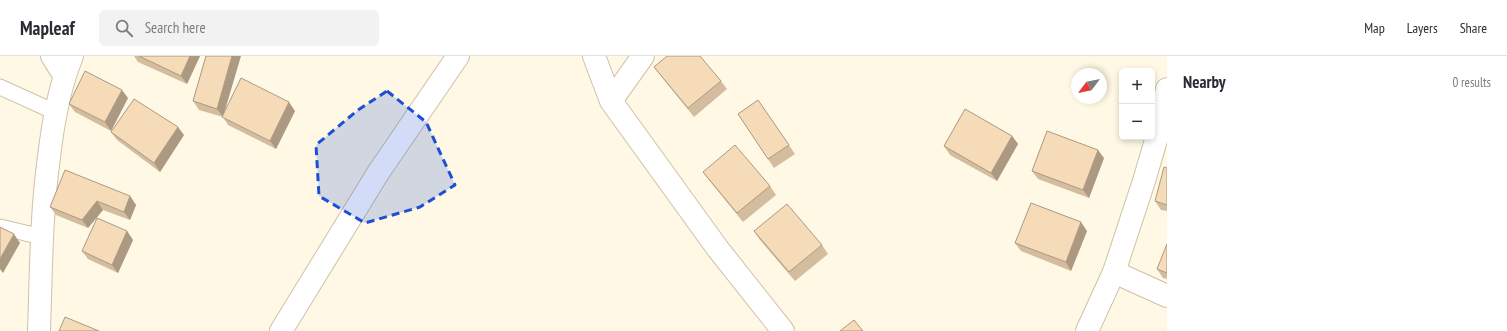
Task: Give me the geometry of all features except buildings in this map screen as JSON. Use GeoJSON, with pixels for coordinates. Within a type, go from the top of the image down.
{"type":"FeatureCollection","features":[{"type":"Feature","properties":{"kind":"street"},"geometry":{"type":"LineString","coordinates":[[39,331],[44,196],[53,122],[68,65],[52,56]]}},
{"type":"Feature","properties":{"kind":"street"},"geometry":{"type":"LineString","coordinates":[[281,331],[378,173],[458,56]]}},
{"type":"Feature","properties":{"kind":"street"},"geometry":{"type":"LineString","coordinates":[[594,56],[611,101],[718,248],[783,331]]}},
{"type":"Feature","properties":{"kind":"street"},"geometry":{"type":"LineString","coordinates":[[611,101],[643,56]]}},
{"type":"Feature","properties":{"kind":"street"},"geometry":{"type":"LineString","coordinates":[[1087,331],[1114,272],[1161,142],[1167,90]]}},
{"type":"Feature","properties":{"kind":"street"},"geometry":{"type":"LineString","coordinates":[[1114,272],[1167,296]]}},
{"type":"Feature","properties":{"kind":"lane"},"geometry":{"type":"LineString","coordinates":[[0,87],[55,112]]}},
{"type":"Feature","properties":{"kind":"lane"},"geometry":{"type":"LineString","coordinates":[[0,226],[42,237]]}},
{"type":"Feature","properties":{"kind":"highlighted area"},"geometry":{"type":"Polygon","coordinates":[[[387,91],[426,122],[455,185],[420,207],[365,223],[319,196],[316,145],[358,110],[387,91]]]}}]}
